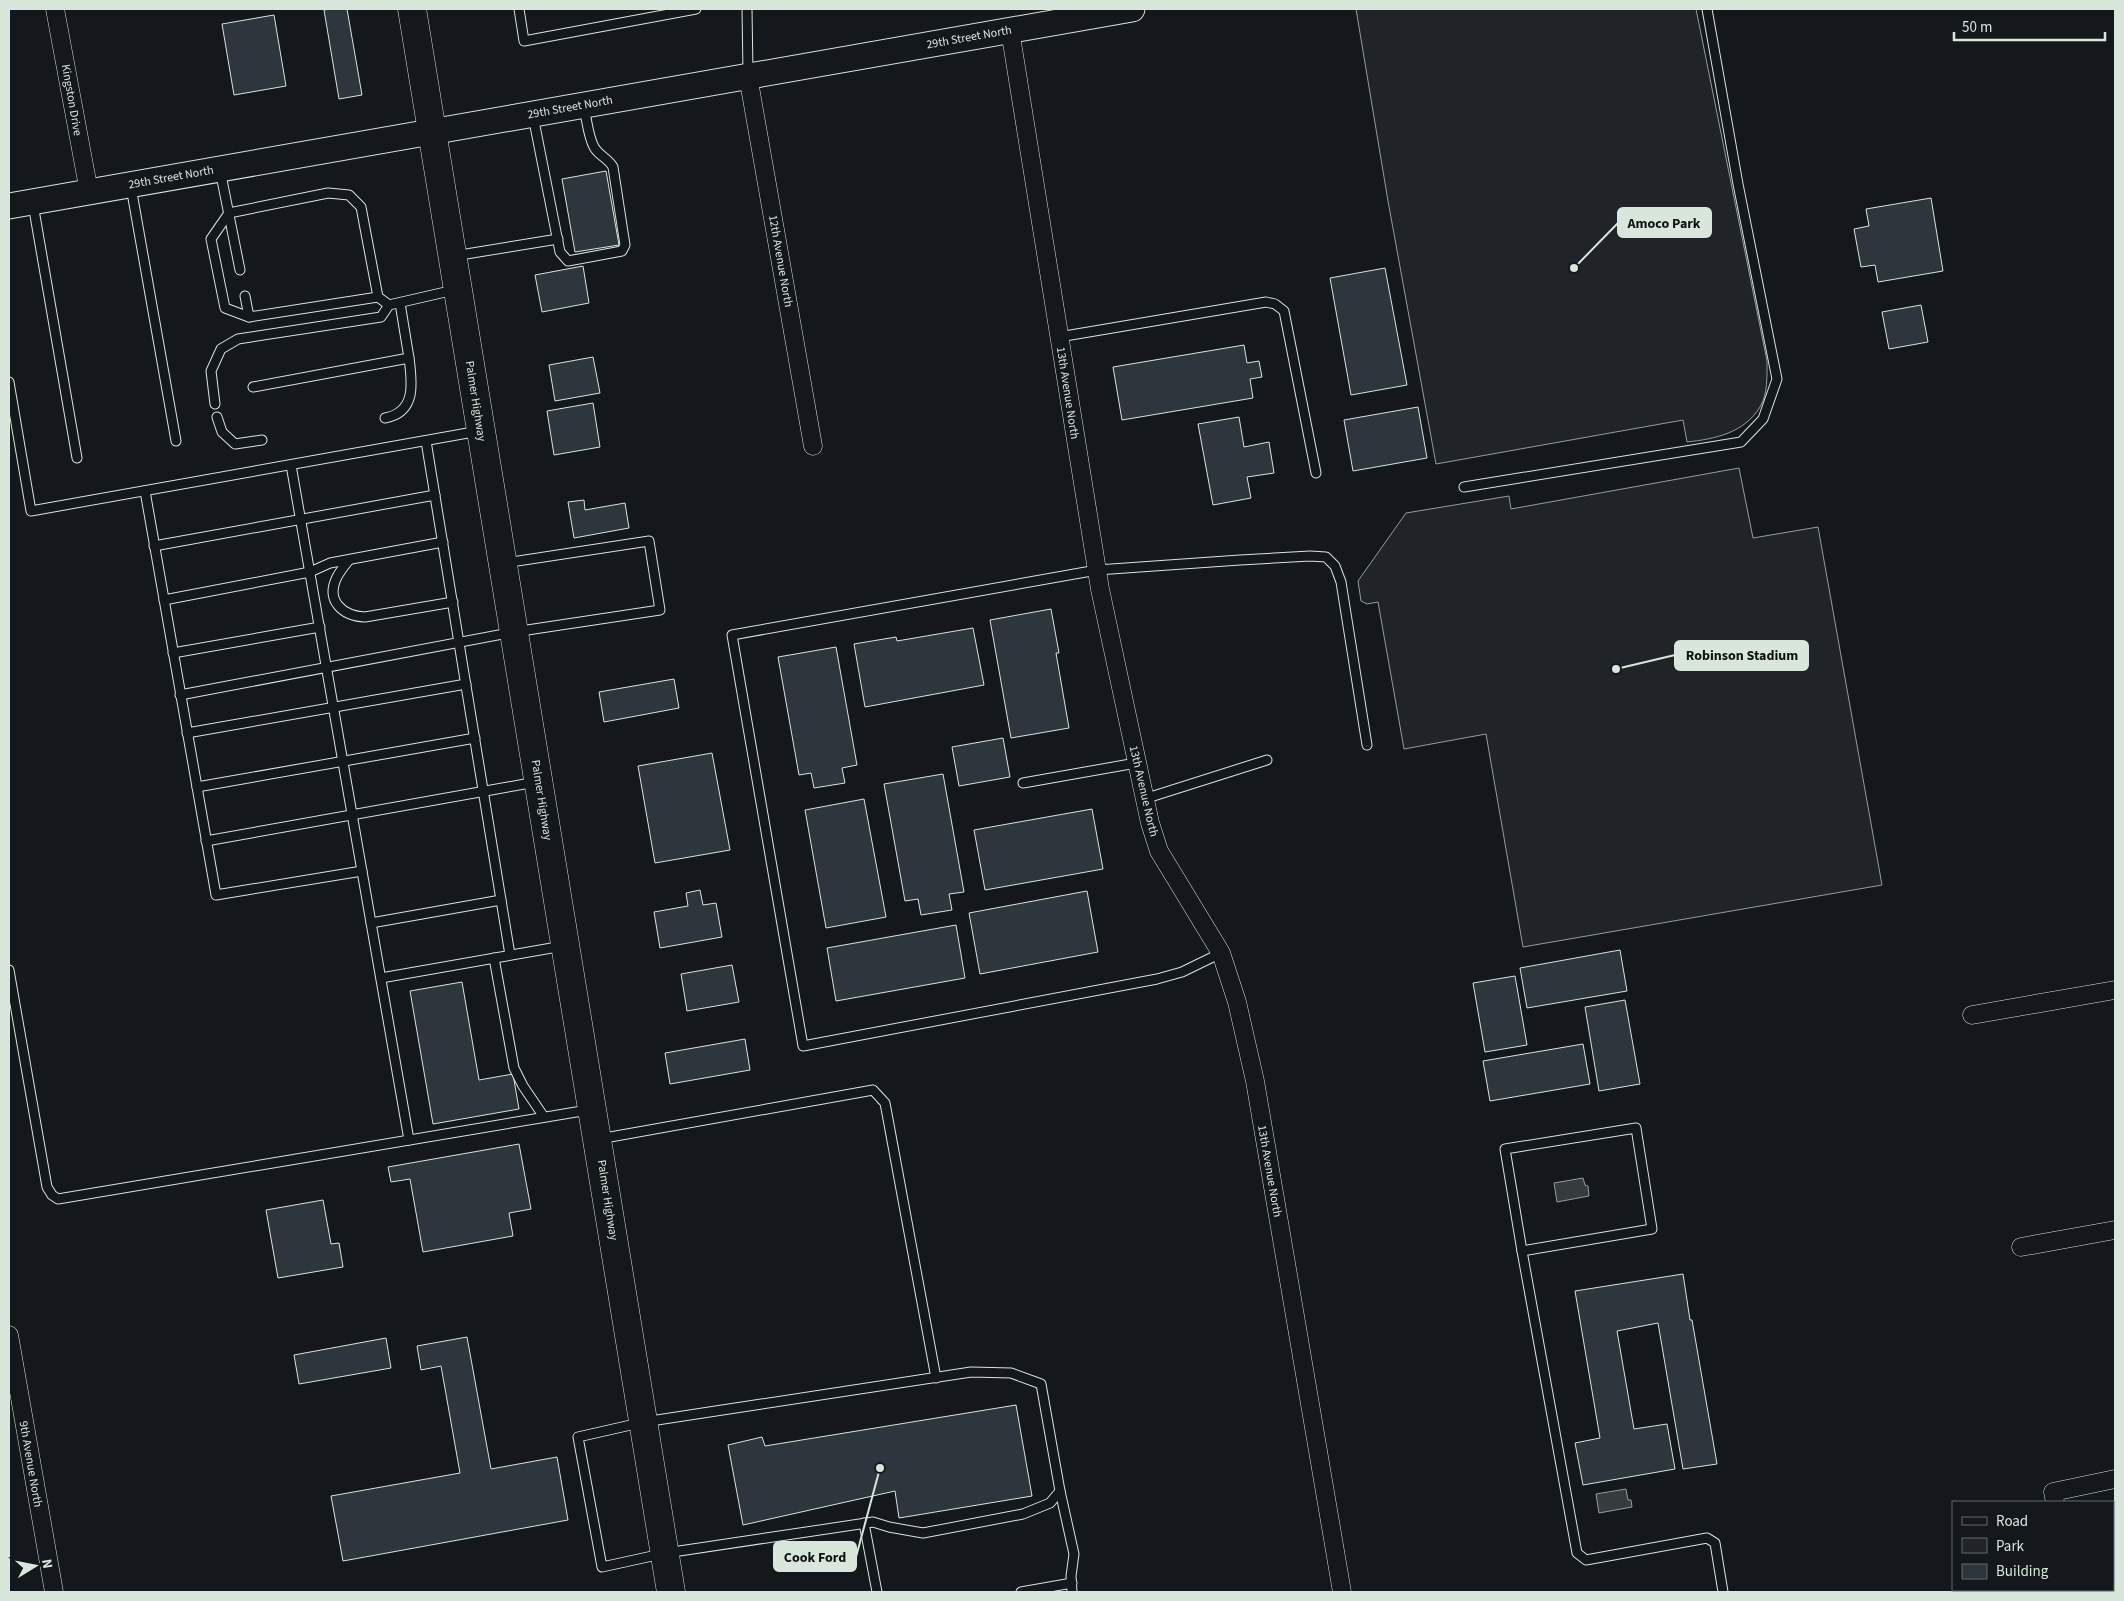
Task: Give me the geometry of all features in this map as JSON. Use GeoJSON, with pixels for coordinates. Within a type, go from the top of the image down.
{"type":"FeatureCollection","features":[{"type":"Feature","properties":{"kind":"main road","name":"Palmer Highway"},"geometry":{"type":"LineString","coordinates":[[412,9],[671,1592]]}},
{"type":"Feature","properties":{"kind":"street","name":"Kingston Drive"},"geometry":{"type":"LineString","coordinates":[[55,9],[89,192]]}},
{"type":"Feature","properties":{"kind":"street","name":"29th Street North"},"geometry":{"type":"LineString","coordinates":[[21,204],[1010,30],[1088,13],[1132,9]]}},
{"type":"Feature","properties":{"kind":"street","name":"13th Avenue North"},"geometry":{"type":"LineString","coordinates":[[1010,30],[1097,570],[1136,762],[1150,823],[1159,851],[1221,953],[1237,1002],[1255,1082],[1342,1592]]}},
{"type":"Feature","properties":{"kind":"street","name":"12th Avenue North"},"geometry":{"type":"LineString","coordinates":[[748,76],[813,446]]}},
{"type":"Feature","properties":{"kind":"street"},"geometry":{"type":"LineString","coordinates":[[1972,1015],[2115,990]]}},
{"type":"Feature","properties":{"kind":"street"},"geometry":{"type":"LineString","coordinates":[[2021,1247],[2115,1230]]}},
{"type":"Feature","properties":{"kind":"street","name":"9th Avenue North"},"geometry":{"type":"LineString","coordinates":[[9,1336],[54,1592]]}},
{"type":"Feature","properties":{"kind":"street"},"geometry":{"type":"LineString","coordinates":[[2055,1501],[2053,1492],[2115,1479]]}},
{"type":"Feature","properties":{"kind":"lane"},"geometry":{"type":"LineString","coordinates":[[519,9],[524,41],[696,9]]}},
{"type":"Feature","properties":{"kind":"lane"},"geometry":{"type":"LineString","coordinates":[[747,9],[748,76]]}},
{"type":"Feature","properties":{"kind":"lane"},"geometry":{"type":"LineString","coordinates":[[1464,487],[1741,442],[1763,419],[1777,379],[1738,184],[1707,9]]}},
{"type":"Feature","properties":{"kind":"lane"},"geometry":{"type":"LineString","coordinates":[[532,114],[560,252],[568,260],[622,251],[625,244],[613,167],[609,159],[599,153],[594,146],[583,105]]}},
{"type":"Feature","properties":{"kind":"lane"},"geometry":{"type":"LineString","coordinates":[[220,169],[240,270]]}},
{"type":"Feature","properties":{"kind":"lane"},"geometry":{"type":"LineString","coordinates":[[130,185],[176,441]]}},
{"type":"Feature","properties":{"kind":"lane"},"geometry":{"type":"LineString","coordinates":[[378,297],[249,317],[224,308],[211,239],[229,213],[328,193],[349,195],[361,207],[378,297],[389,305]]}},
{"type":"Feature","properties":{"kind":"lane"},"geometry":{"type":"LineString","coordinates":[[21,204],[76,458]]}},
{"type":"Feature","properties":{"kind":"lane"},"geometry":{"type":"LineString","coordinates":[[452,256],[558,239]]}},
{"type":"Feature","properties":{"kind":"lane"},"geometry":{"type":"LineString","coordinates":[[215,404],[211,371],[221,349],[238,340],[381,317],[389,305],[458,289]]}},
{"type":"Feature","properties":{"kind":"lane"},"geometry":{"type":"LineString","coordinates":[[245,296],[249,317]]}},
{"type":"Feature","properties":{"kind":"lane"},"geometry":{"type":"LineString","coordinates":[[1059,337],[1266,302],[1275,304],[1284,311],[1316,473]]}},
{"type":"Feature","properties":{"kind":"lane"},"geometry":{"type":"LineString","coordinates":[[385,418],[394,416],[408,404],[412,384],[400,303]]}},
{"type":"Feature","properties":{"kind":"lane"},"geometry":{"type":"LineString","coordinates":[[253,388],[409,358]]}},
{"type":"Feature","properties":{"kind":"lane"},"geometry":{"type":"LineString","coordinates":[[9,382],[31,511],[481,431]]}},
{"type":"Feature","properties":{"kind":"lane"},"geometry":{"type":"LineString","coordinates":[[217,418],[222,432],[235,444],[262,440]]}},
{"type":"Feature","properties":{"kind":"lane"},"geometry":{"type":"LineString","coordinates":[[426,441],[510,955]]}},
{"type":"Feature","properties":{"kind":"lane"},"geometry":{"type":"LineString","coordinates":[[291,465],[408,1140]]}},
{"type":"Feature","properties":{"kind":"lane"},"geometry":{"type":"LineString","coordinates":[[145,491],[216,895],[362,871]]}},
{"type":"Feature","properties":{"kind":"lane"},"geometry":{"type":"LineString","coordinates":[[154,546],[435,495]]}},
{"type":"Feature","properties":{"kind":"lane"},"geometry":{"type":"LineString","coordinates":[[180,695],[514,632],[660,610],[649,541],[503,564]]}},
{"type":"Feature","properties":{"kind":"lane"},"geometry":{"type":"LineString","coordinates":[[164,600],[310,572],[330,564],[443,542]]}},
{"type":"Feature","properties":{"kind":"lane"},"geometry":{"type":"LineString","coordinates":[[1221,953],[1182,972],[1157,979],[803,1046],[732,635],[1097,570],[1310,556],[1326,557],[1334,566],[1341,582],[1368,745]]}},
{"type":"Feature","properties":{"kind":"lane"},"geometry":{"type":"LineString","coordinates":[[349,560],[337,577],[334,595],[337,604],[343,611],[353,616],[365,618],[453,602]]}},
{"type":"Feature","properties":{"kind":"lane"},"geometry":{"type":"LineString","coordinates":[[173,653],[320,627]]}},
{"type":"Feature","properties":{"kind":"lane"},"geometry":{"type":"LineString","coordinates":[[187,733],[466,684]]}},
{"type":"Feature","properties":{"kind":"lane"},"geometry":{"type":"LineString","coordinates":[[197,787],[475,738]]}},
{"type":"Feature","properties":{"kind":"lane"},"geometry":{"type":"LineString","coordinates":[[1144,799],[1267,760]]}},
{"type":"Feature","properties":{"kind":"lane"},"geometry":{"type":"LineString","coordinates":[[1024,783],[1136,762]]}},
{"type":"Feature","properties":{"kind":"lane"},"geometry":{"type":"LineString","coordinates":[[206,841],[539,782]]}},
{"type":"Feature","properties":{"kind":"lane"},"geometry":{"type":"LineString","coordinates":[[371,923],[501,900]]}},
{"type":"Feature","properties":{"kind":"lane"},"geometry":{"type":"LineString","coordinates":[[381,978],[566,945]]}},
{"type":"Feature","properties":{"kind":"lane"},"geometry":{"type":"LineString","coordinates":[[494,958],[514,1068],[522,1086],[544,1117]]}},
{"type":"Feature","properties":{"kind":"lane"},"geometry":{"type":"LineString","coordinates":[[9,970],[47,1187],[52,1195],[58,1199],[593,1109]]}},
{"type":"Feature","properties":{"kind":"lane"},"geometry":{"type":"LineString","coordinates":[[598,1139],[873,1090],[885,1103],[936,1378]]}},
{"type":"Feature","properties":{"kind":"lane"},"geometry":{"type":"LineString","coordinates":[[1522,1251],[1652,1230],[1636,1128],[1505,1149],[1522,1251],[1576,1553],[1586,1560],[1707,1538],[1715,1544],[1723,1592]]}},
{"type":"Feature","properties":{"kind":"lane"},"geometry":{"type":"LineString","coordinates":[[1021,1592],[1072,1588],[1074,1554],[1060,1491],[1041,1384],[1011,1373],[971,1372],[644,1422],[578,1437],[602,1567],[666,1553],[873,1522],[889,1527],[923,1532],[1023,1514],[1050,1503],[1060,1491]]}},
{"type":"Feature","properties":{"kind":"lane"},"geometry":{"type":"LineString","coordinates":[[864,1523],[877,1592]]}},
{"type":"Feature","properties":{"kind":"green space"},"geometry":{"type":"Polygon","coordinates":[[[1356,9],[1696,9],[1767,361],[1763,402],[1746,423],[1728,433],[1698,441],[1687,442],[1683,420],[1436,464],[1388,201],[1356,9]]]}},
{"type":"Feature","properties":{"kind":"green space"},"geometry":{"type":"Polygon","coordinates":[[[1739,468],[1753,538],[1818,527],[1882,885],[1523,947],[1486,734],[1404,749],[1378,602],[1367,604],[1361,601],[1358,581],[1406,513],[1509,496],[1511,509],[1739,468]]]}},
{"type":"Feature","properties":{"kind":"shaded area"},"geometry":{"type":"Polygon","coordinates":[[[1583,1178],[1585,1185],[1588,1186],[1589,1196],[1557,1202],[1554,1183],[1583,1178]]]}},
{"type":"Feature","properties":{"kind":"shaded area"},"geometry":{"type":"Polygon","coordinates":[[[1626,1489],[1628,1500],[1631,1500],[1632,1507],[1599,1513],[1596,1494],[1626,1489]]]}},
{"type":"Feature","properties":{"kind":"building"},"geometry":{"type":"Polygon","coordinates":[[[347,9],[362,95],[339,99],[324,10],[347,9]]]}},
{"type":"Feature","properties":{"kind":"building"},"geometry":{"type":"Polygon","coordinates":[[[274,15],[286,86],[234,95],[222,24],[274,15]]]}},
{"type":"Feature","properties":{"kind":"building"},"geometry":{"type":"Polygon","coordinates":[[[606,171],[619,245],[575,252],[562,179],[606,171]]]}},
{"type":"Feature","properties":{"kind":"building"},"geometry":{"type":"Polygon","coordinates":[[[1931,198],[1943,271],[1878,282],[1875,265],[1861,267],[1854,229],[1869,226],[1866,209],[1931,198]]]}},
{"type":"Feature","properties":{"kind":"building"},"geometry":{"type":"Polygon","coordinates":[[[583,266],[589,303],[542,312],[535,275],[583,266]]]}},
{"type":"Feature","properties":{"kind":"building"},"geometry":{"type":"Polygon","coordinates":[[[1385,268],[1407,385],[1351,395],[1330,278],[1385,268]]]}},
{"type":"Feature","properties":{"kind":"building"},"geometry":{"type":"Polygon","coordinates":[[[1921,305],[1928,342],[1889,349],[1882,312],[1921,305]]]}},
{"type":"Feature","properties":{"kind":"building"},"geometry":{"type":"Polygon","coordinates":[[[1244,345],[1247,363],[1259,361],[1262,377],[1250,379],[1253,398],[1122,420],[1113,367],[1244,345]]]}},
{"type":"Feature","properties":{"kind":"building"},"geometry":{"type":"Polygon","coordinates":[[[593,357],[600,393],[555,401],[549,365],[593,357]]]}},
{"type":"Feature","properties":{"kind":"building"},"geometry":{"type":"Polygon","coordinates":[[[593,403],[600,447],[554,455],[547,411],[593,403]]]}},
{"type":"Feature","properties":{"kind":"building"},"geometry":{"type":"Polygon","coordinates":[[[1418,407],[1427,458],[1353,471],[1344,420],[1418,407]]]}},
{"type":"Feature","properties":{"kind":"building"},"geometry":{"type":"Polygon","coordinates":[[[1239,417],[1244,447],[1269,442],[1274,473],[1247,477],[1251,498],[1213,505],[1198,424],[1239,417]]]}},
{"type":"Feature","properties":{"kind":"building"},"geometry":{"type":"Polygon","coordinates":[[[584,500],[585,510],[625,503],[629,528],[574,538],[568,502],[584,500]]]}},
{"type":"Feature","properties":{"kind":"building"},"geometry":{"type":"Polygon","coordinates":[[[1051,609],[1059,653],[1056,653],[1069,728],[1011,738],[990,620],[1051,609]]]}},
{"type":"Feature","properties":{"kind":"building"},"geometry":{"type":"Polygon","coordinates":[[[973,628],[984,685],[865,707],[854,644],[896,637],[897,641],[973,628]]]}},
{"type":"Feature","properties":{"kind":"building"},"geometry":{"type":"Polygon","coordinates":[[[836,647],[857,765],[842,768],[845,783],[814,788],[811,773],[799,775],[778,657],[836,647]]]}},
{"type":"Feature","properties":{"kind":"building"},"geometry":{"type":"Polygon","coordinates":[[[674,679],[679,708],[604,722],[599,692],[674,679]]]}},
{"type":"Feature","properties":{"kind":"building"},"geometry":{"type":"Polygon","coordinates":[[[1003,738],[1010,777],[959,786],[952,747],[1003,738]]]}},
{"type":"Feature","properties":{"kind":"building"},"geometry":{"type":"Polygon","coordinates":[[[712,753],[730,850],[655,863],[638,766],[712,753]]]}},
{"type":"Feature","properties":{"kind":"building"},"geometry":{"type":"Polygon","coordinates":[[[943,774],[964,892],[949,894],[952,910],[921,915],[918,899],[905,901],[884,784],[943,774]]]}},
{"type":"Feature","properties":{"kind":"building"},"geometry":{"type":"Polygon","coordinates":[[[864,799],[886,917],[826,928],[805,810],[864,799]]]}},
{"type":"Feature","properties":{"kind":"building"},"geometry":{"type":"Polygon","coordinates":[[[1092,809],[1103,869],[985,890],[974,830],[1092,809]]]}},
{"type":"Feature","properties":{"kind":"building"},"geometry":{"type":"Polygon","coordinates":[[[700,890],[703,905],[716,903],[722,937],[660,948],[654,912],[688,906],[686,893],[700,890]]]}},
{"type":"Feature","properties":{"kind":"building"},"geometry":{"type":"Polygon","coordinates":[[[1087,891],[1098,952],[980,974],[969,913],[1087,891]]]}},
{"type":"Feature","properties":{"kind":"building"},"geometry":{"type":"Polygon","coordinates":[[[956,925],[965,978],[836,1001],[827,948],[956,925]]]}},
{"type":"Feature","properties":{"kind":"building"},"geometry":{"type":"Polygon","coordinates":[[[1620,950],[1627,991],[1527,1008],[1520,968],[1620,950]]]}},
{"type":"Feature","properties":{"kind":"building"},"geometry":{"type":"Polygon","coordinates":[[[732,965],[739,1002],[687,1011],[681,974],[732,965]]]}},
{"type":"Feature","properties":{"kind":"building"},"geometry":{"type":"Polygon","coordinates":[[[1515,976],[1527,1045],[1485,1052],[1473,983],[1515,976]]]}},
{"type":"Feature","properties":{"kind":"building"},"geometry":{"type":"Polygon","coordinates":[[[462,982],[479,1080],[513,1074],[519,1109],[433,1124],[410,991],[462,982]]]}},
{"type":"Feature","properties":{"kind":"building"},"geometry":{"type":"Polygon","coordinates":[[[1625,1000],[1640,1084],[1599,1091],[1585,1007],[1625,1000]]]}},
{"type":"Feature","properties":{"kind":"building"},"geometry":{"type":"Polygon","coordinates":[[[745,1039],[750,1070],[670,1084],[665,1053],[745,1039]]]}},
{"type":"Feature","properties":{"kind":"building"},"geometry":{"type":"Polygon","coordinates":[[[1583,1044],[1590,1084],[1490,1101],[1483,1061],[1583,1044]]]}},
{"type":"Feature","properties":{"kind":"building"},"geometry":{"type":"Polygon","coordinates":[[[519,1144],[531,1209],[509,1213],[513,1236],[423,1252],[410,1179],[391,1182],[388,1167],[519,1144]]]}},
{"type":"Feature","properties":{"kind":"building"},"geometry":{"type":"Polygon","coordinates":[[[323,1200],[331,1244],[339,1243],[343,1267],[278,1278],[266,1210],[323,1200]]]}},
{"type":"Feature","properties":{"kind":"building"},"geometry":{"type":"Polygon","coordinates":[[[1683,1274],[1717,1464],[1683,1469],[1658,1323],[1617,1331],[1634,1429],[1667,1424],[1675,1469],[1583,1485],[1575,1443],[1600,1438],[1575,1291],[1683,1274]]]}},
{"type":"Feature","properties":{"kind":"building"},"geometry":{"type":"Polygon","coordinates":[[[467,1337],[491,1469],[557,1457],[568,1520],[343,1561],[331,1496],[460,1473],[441,1366],[421,1370],[417,1346],[467,1337]]]}},
{"type":"Feature","properties":{"kind":"building"},"geometry":{"type":"Polygon","coordinates":[[[386,1338],[391,1368],[299,1384],[294,1355],[386,1338]]]}},
{"type":"Feature","properties":{"kind":"building"},"geometry":{"type":"Polygon","coordinates":[[[1016,1405],[1032,1496],[899,1518],[895,1491],[743,1525],[728,1445],[762,1437],[765,1446],[1016,1405]]]}},
{"type":"Feature","properties":{"kind":"place","name":"Amoco Park"},"geometry":{"type":"Point","coordinates":[1574,268]}},
{"type":"Feature","properties":{"kind":"place","name":"Robinson Stadium"},"geometry":{"type":"Point","coordinates":[1616,669]}},
{"type":"Feature","properties":{"kind":"place","name":"Cook Ford"},"geometry":{"type":"Point","coordinates":[880,1468]}}]}
